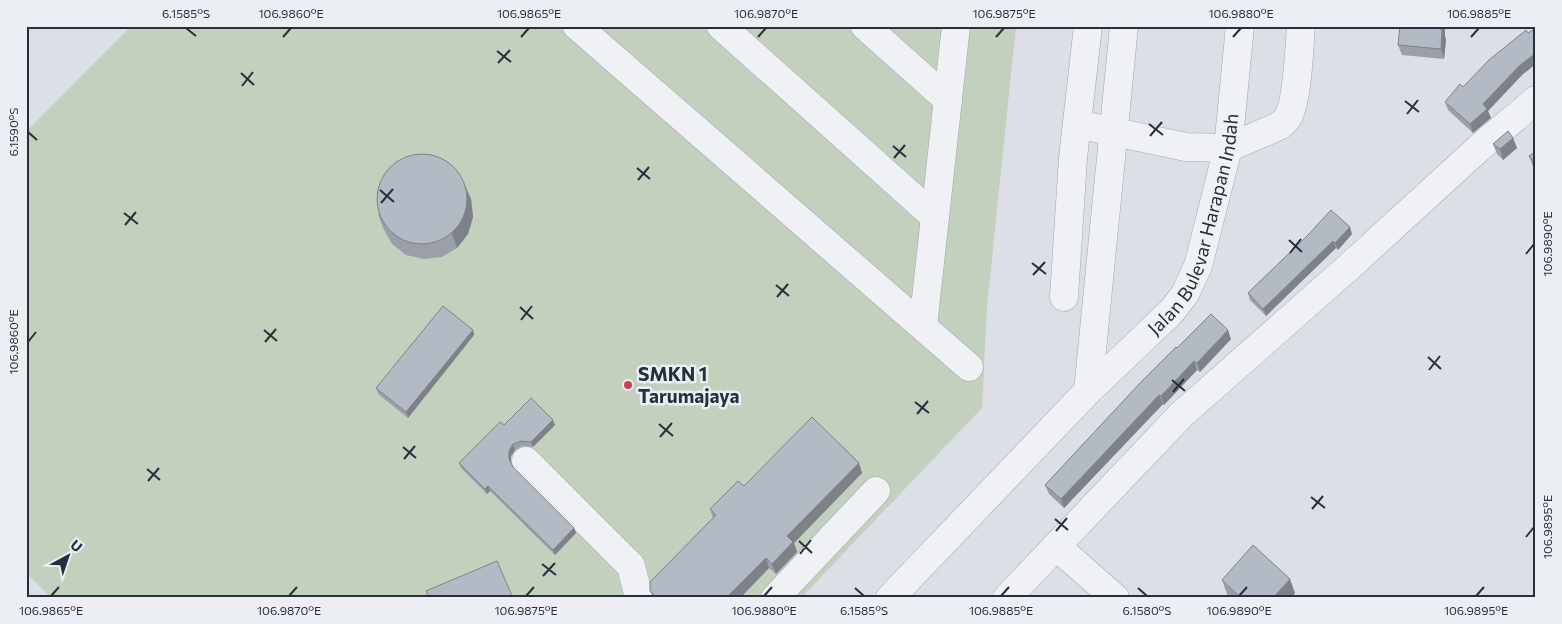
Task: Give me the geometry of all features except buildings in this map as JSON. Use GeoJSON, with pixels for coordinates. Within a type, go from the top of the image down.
{"type":"FeatureCollection","features":[{"type":"Feature","properties":{"kind":"street"},"geometry":{"type":"LineString","coordinates":[[577,26],[969,367]]}},
{"type":"Feature","properties":{"kind":"street"},"geometry":{"type":"LineString","coordinates":[[722,26],[935,217]]}},
{"type":"Feature","properties":{"kind":"street"},"geometry":{"type":"LineString","coordinates":[[865,26],[948,100]]}},
{"type":"Feature","properties":{"kind":"street"},"geometry":{"type":"LineString","coordinates":[[922,326],[956,26]]}},
{"type":"Feature","properties":{"kind":"street"},"geometry":{"type":"LineString","coordinates":[[1064,297],[1066,245],[1088,26]]}},
{"type":"Feature","properties":{"kind":"street"},"geometry":{"type":"LineString","coordinates":[[1088,391],[1124,26]]}},
{"type":"Feature","properties":{"kind":"street","name":"Jalan Bulevar Harapan Indah"},"geometry":{"type":"LineString","coordinates":[[890,598],[1088,391],[1172,312],[1185,294],[1198,266],[1228,148],[1240,26]]}},
{"type":"Feature","properties":{"kind":"street"},"geometry":{"type":"LineString","coordinates":[[1077,124],[1186,148],[1228,148],[1279,126],[1289,116],[1294,99],[1301,26]]}},
{"type":"Feature","properties":{"kind":"street"},"geometry":{"type":"LineString","coordinates":[[1007,598],[1181,415],[1351,265],[1479,148],[1536,100]]}},
{"type":"Feature","properties":{"kind":"street"},"geometry":{"type":"LineString","coordinates":[[526,461],[631,566],[638,598]]}},
{"type":"Feature","properties":{"kind":"street"},"geometry":{"type":"LineString","coordinates":[[775,598],[876,491]]}},
{"type":"Feature","properties":{"kind":"street"},"geometry":{"type":"LineString","coordinates":[[1056,546],[1115,598]]}},
{"type":"Feature","properties":{"kind":"green space"},"geometry":{"type":"Polygon","coordinates":[[[131,26],[1016,26],[987,307],[982,408],[801,598],[51,598],[26,573],[26,132],[131,26]]]}},
{"type":"Feature","properties":{"kind":"place","name":"SMKN 1 Tarumajaya"},"geometry":{"type":"Point","coordinates":[628,385]}}]}
